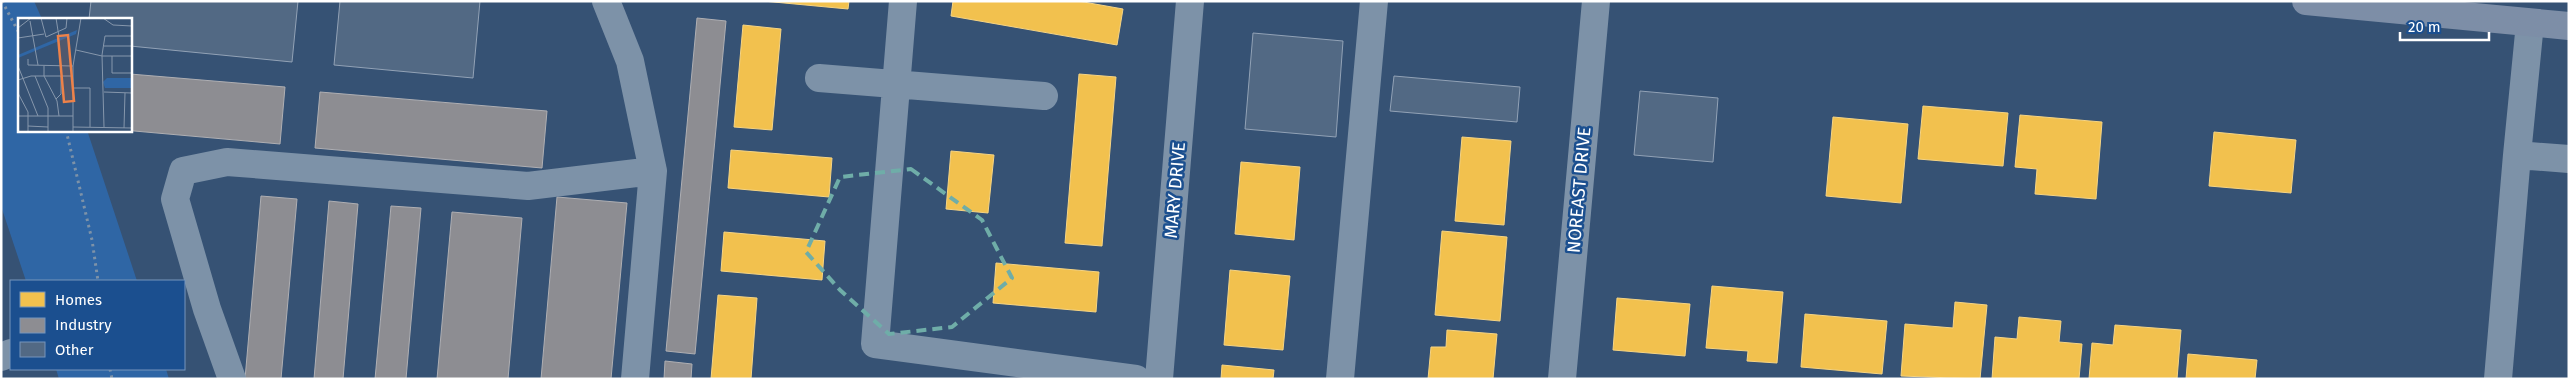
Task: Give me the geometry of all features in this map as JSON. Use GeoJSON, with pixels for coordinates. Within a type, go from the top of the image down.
{"type":"FeatureCollection","features":[{"type":"Feature","properties":{"kind":"main road"},"geometry":{"type":"LineString","coordinates":[[2306,1],[2423,7],[2530,23],[2569,26]]}},
{"type":"Feature","properties":{"kind":"street"},"geometry":{"type":"LineString","coordinates":[[606,1],[630,61],[653,171],[635,379]]}},
{"type":"Feature","properties":{"kind":"street"},"geometry":{"type":"LineString","coordinates":[[903,1],[875,344],[980,368],[1136,379]]}},
{"type":"Feature","properties":{"kind":"street","name":"MARY DRIVE"},"geometry":{"type":"LineString","coordinates":[[1159,379],[1190,1]]}},
{"type":"Feature","properties":{"kind":"street"},"geometry":{"type":"LineString","coordinates":[[1340,379],[1374,1]]}},
{"type":"Feature","properties":{"kind":"street","name":"NOREAST DRIVE"},"geometry":{"type":"LineString","coordinates":[[1562,379],[1596,1]]}},
{"type":"Feature","properties":{"kind":"street"},"geometry":{"type":"LineString","coordinates":[[2498,379],[2530,23]]}},
{"type":"Feature","properties":{"kind":"street"},"geometry":{"type":"LineString","coordinates":[[819,78],[1044,96]]}},
{"type":"Feature","properties":{"kind":"street"},"geometry":{"type":"LineString","coordinates":[[2517,155],[2569,159]]}},
{"type":"Feature","properties":{"kind":"street"},"geometry":{"type":"LineString","coordinates":[[232,379],[207,309],[175,199],[183,170],[227,162],[528,186],[653,171]]}},
{"type":"Feature","properties":{"kind":"path"},"geometry":{"type":"LineString","coordinates":[[2,1],[18,31]]}},
{"type":"Feature","properties":{"kind":"path"},"geometry":{"type":"LineString","coordinates":[[66,131],[92,240],[98,280]]}},
{"type":"Feature","properties":{"kind":"highlighted area"},"geometry":{"type":"Polygon","coordinates":[[[911,169],[982,220],[1012,278],[952,327],[889,334],[840,290],[806,252],[840,177],[911,169]]]}},
{"type":"Feature","properties":{"kind":"shaded area"},"geometry":{"type":"Polygon","coordinates":[[[1,1],[34,1],[42,18],[18,18],[18,131],[87,131],[137,280],[26,280],[1,206],[1,1]]]}},
{"type":"Feature","properties":{"kind":"shaded area"},"geometry":{"type":"Polygon","coordinates":[[[56,370],[166,370],[169,379],[59,379],[56,370]]]}},
{"type":"Feature","properties":{"kind":"building: Homes"},"geometry":{"type":"Polygon","coordinates":[[[763,1],[849,1],[848,9],[763,1]]]}},
{"type":"Feature","properties":{"kind":"building: Homes"},"geometry":{"type":"Polygon","coordinates":[[[953,1],[1078,1],[1123,9],[1117,45],[951,16],[953,1]]]}},
{"type":"Feature","properties":{"kind":"building: Homes"},"geometry":{"type":"Polygon","coordinates":[[[743,25],[781,29],[772,130],[734,127],[743,25]]]}},
{"type":"Feature","properties":{"kind":"building: Homes"},"geometry":{"type":"Polygon","coordinates":[[[1079,74],[1116,77],[1102,246],[1065,243],[1079,74]]]}},
{"type":"Feature","properties":{"kind":"building: Homes"},"geometry":{"type":"Polygon","coordinates":[[[1923,106],[2008,113],[2003,166],[1918,159],[1923,106]]]}},
{"type":"Feature","properties":{"kind":"building: Homes"},"geometry":{"type":"Polygon","coordinates":[[[2020,115],[2102,122],[2096,199],[2035,194],[2037,169],[2015,167],[2020,115]]]}},
{"type":"Feature","properties":{"kind":"building: Homes"},"geometry":{"type":"Polygon","coordinates":[[[1833,117],[1908,124],[1901,203],[1826,196],[1833,117]]]}},
{"type":"Feature","properties":{"kind":"building: Homes"},"geometry":{"type":"Polygon","coordinates":[[[2214,132],[2296,140],[2291,193],[2209,186],[2214,132]]]}},
{"type":"Feature","properties":{"kind":"building: Homes"},"geometry":{"type":"Polygon","coordinates":[[[1462,137],[1511,141],[1504,225],[1455,221],[1462,137]]]}},
{"type":"Feature","properties":{"kind":"building: Homes"},"geometry":{"type":"Polygon","coordinates":[[[731,150],[832,158],[829,197],[728,188],[731,150]]]}},
{"type":"Feature","properties":{"kind":"building: Homes"},"geometry":{"type":"Polygon","coordinates":[[[951,151],[994,155],[988,213],[946,209],[951,151]]]}},
{"type":"Feature","properties":{"kind":"building: Homes"},"geometry":{"type":"Polygon","coordinates":[[[1241,162],[1300,167],[1294,240],[1235,234],[1241,162]]]}},
{"type":"Feature","properties":{"kind":"building: Homes"},"geometry":{"type":"Polygon","coordinates":[[[1442,231],[1507,237],[1500,321],[1435,315],[1442,231]]]}},
{"type":"Feature","properties":{"kind":"building: Homes"},"geometry":{"type":"Polygon","coordinates":[[[724,232],[825,241],[822,280],[721,271],[724,232]]]}},
{"type":"Feature","properties":{"kind":"building: Homes"},"geometry":{"type":"Polygon","coordinates":[[[996,263],[1099,272],[1096,312],[993,303],[996,263]]]}},
{"type":"Feature","properties":{"kind":"building: Homes"},"geometry":{"type":"Polygon","coordinates":[[[1230,270],[1290,276],[1283,350],[1224,345],[1230,270]]]}},
{"type":"Feature","properties":{"kind":"building: Homes"},"geometry":{"type":"Polygon","coordinates":[[[1712,286],[1783,292],[1777,363],[1747,361],[1748,351],[1706,348],[1712,286]]]}},
{"type":"Feature","properties":{"kind":"building: Homes"},"geometry":{"type":"Polygon","coordinates":[[[718,295],[757,298],[751,379],[711,379],[718,295]]]}},
{"type":"Feature","properties":{"kind":"building: Homes"},"geometry":{"type":"Polygon","coordinates":[[[1617,298],[1690,304],[1685,356],[1613,350],[1617,298]]]}},
{"type":"Feature","properties":{"kind":"building: Homes"},"geometry":{"type":"Polygon","coordinates":[[[1955,302],[1987,305],[1980,379],[1901,376],[1905,324],[1953,328],[1955,302]]]}},
{"type":"Feature","properties":{"kind":"building: Homes"},"geometry":{"type":"Polygon","coordinates":[[[1805,314],[1887,321],[1882,374],[1801,367],[1805,314]]]}},
{"type":"Feature","properties":{"kind":"building: Homes"},"geometry":{"type":"Polygon","coordinates":[[[2019,317],[2061,321],[2059,342],[2082,344],[2079,379],[1992,379],[1995,337],[2017,339],[2019,317]]]}},
{"type":"Feature","properties":{"kind":"building: Homes"},"geometry":{"type":"Polygon","coordinates":[[[2115,325],[2181,330],[2177,379],[2089,379],[2092,343],[2113,345],[2115,325]]]}},
{"type":"Feature","properties":{"kind":"building: Homes"},"geometry":{"type":"Polygon","coordinates":[[[1447,330],[1497,334],[1493,379],[1428,379],[1431,347],[1446,347],[1447,330]]]}},
{"type":"Feature","properties":{"kind":"building: Homes"},"geometry":{"type":"Polygon","coordinates":[[[2188,354],[2257,360],[2255,379],[2186,379],[2188,354]]]}},
{"type":"Feature","properties":{"kind":"building: Homes"},"geometry":{"type":"Polygon","coordinates":[[[1222,365],[1274,370],[1273,379],[1221,379],[1222,365]]]}},
{"type":"Feature","properties":{"kind":"building: Industry"},"geometry":{"type":"Polygon","coordinates":[[[697,18],[726,21],[695,354],[666,351],[697,18]]]}},
{"type":"Feature","properties":{"kind":"building: Industry"},"geometry":{"type":"Polygon","coordinates":[[[131,74],[285,87],[280,144],[131,131],[131,74]]]}},
{"type":"Feature","properties":{"kind":"building: Industry"},"geometry":{"type":"Polygon","coordinates":[[[320,92],[547,111],[542,168],[315,148],[320,92]]]}},
{"type":"Feature","properties":{"kind":"building: Industry"},"geometry":{"type":"Polygon","coordinates":[[[261,196],[297,199],[281,379],[245,379],[261,196]]]}},
{"type":"Feature","properties":{"kind":"building: Industry"},"geometry":{"type":"Polygon","coordinates":[[[557,197],[627,203],[611,379],[541,379],[557,197]]]}},
{"type":"Feature","properties":{"kind":"building: Industry"},"geometry":{"type":"Polygon","coordinates":[[[329,201],[358,204],[343,379],[314,379],[329,201]]]}},
{"type":"Feature","properties":{"kind":"building: Industry"},"geometry":{"type":"Polygon","coordinates":[[[391,206],[421,208],[406,379],[375,379],[391,206]]]}},
{"type":"Feature","properties":{"kind":"building: Industry"},"geometry":{"type":"Polygon","coordinates":[[[452,212],[522,218],[508,379],[437,379],[452,212]]]}},
{"type":"Feature","properties":{"kind":"building: Industry"},"geometry":{"type":"Polygon","coordinates":[[[665,361],[692,364],[691,379],[664,379],[665,361]]]}},
{"type":"Feature","properties":{"kind":"building: Other"},"geometry":{"type":"Polygon","coordinates":[[[91,1],[298,1],[292,62],[131,46],[131,18],[89,18],[91,1]]]}},
{"type":"Feature","properties":{"kind":"building: Other"},"geometry":{"type":"Polygon","coordinates":[[[340,1],[480,1],[473,78],[334,65],[340,1]]]}},
{"type":"Feature","properties":{"kind":"building: Other"},"geometry":{"type":"Polygon","coordinates":[[[1253,33],[1343,41],[1336,137],[1245,129],[1253,33]]]}},
{"type":"Feature","properties":{"kind":"building: Other"},"geometry":{"type":"Polygon","coordinates":[[[1394,76],[1520,87],[1517,122],[1390,111],[1394,76]]]}},
{"type":"Feature","properties":{"kind":"building: Other"},"geometry":{"type":"Polygon","coordinates":[[[1640,91],[1718,98],[1713,162],[1634,155],[1640,91]]]}}]}
